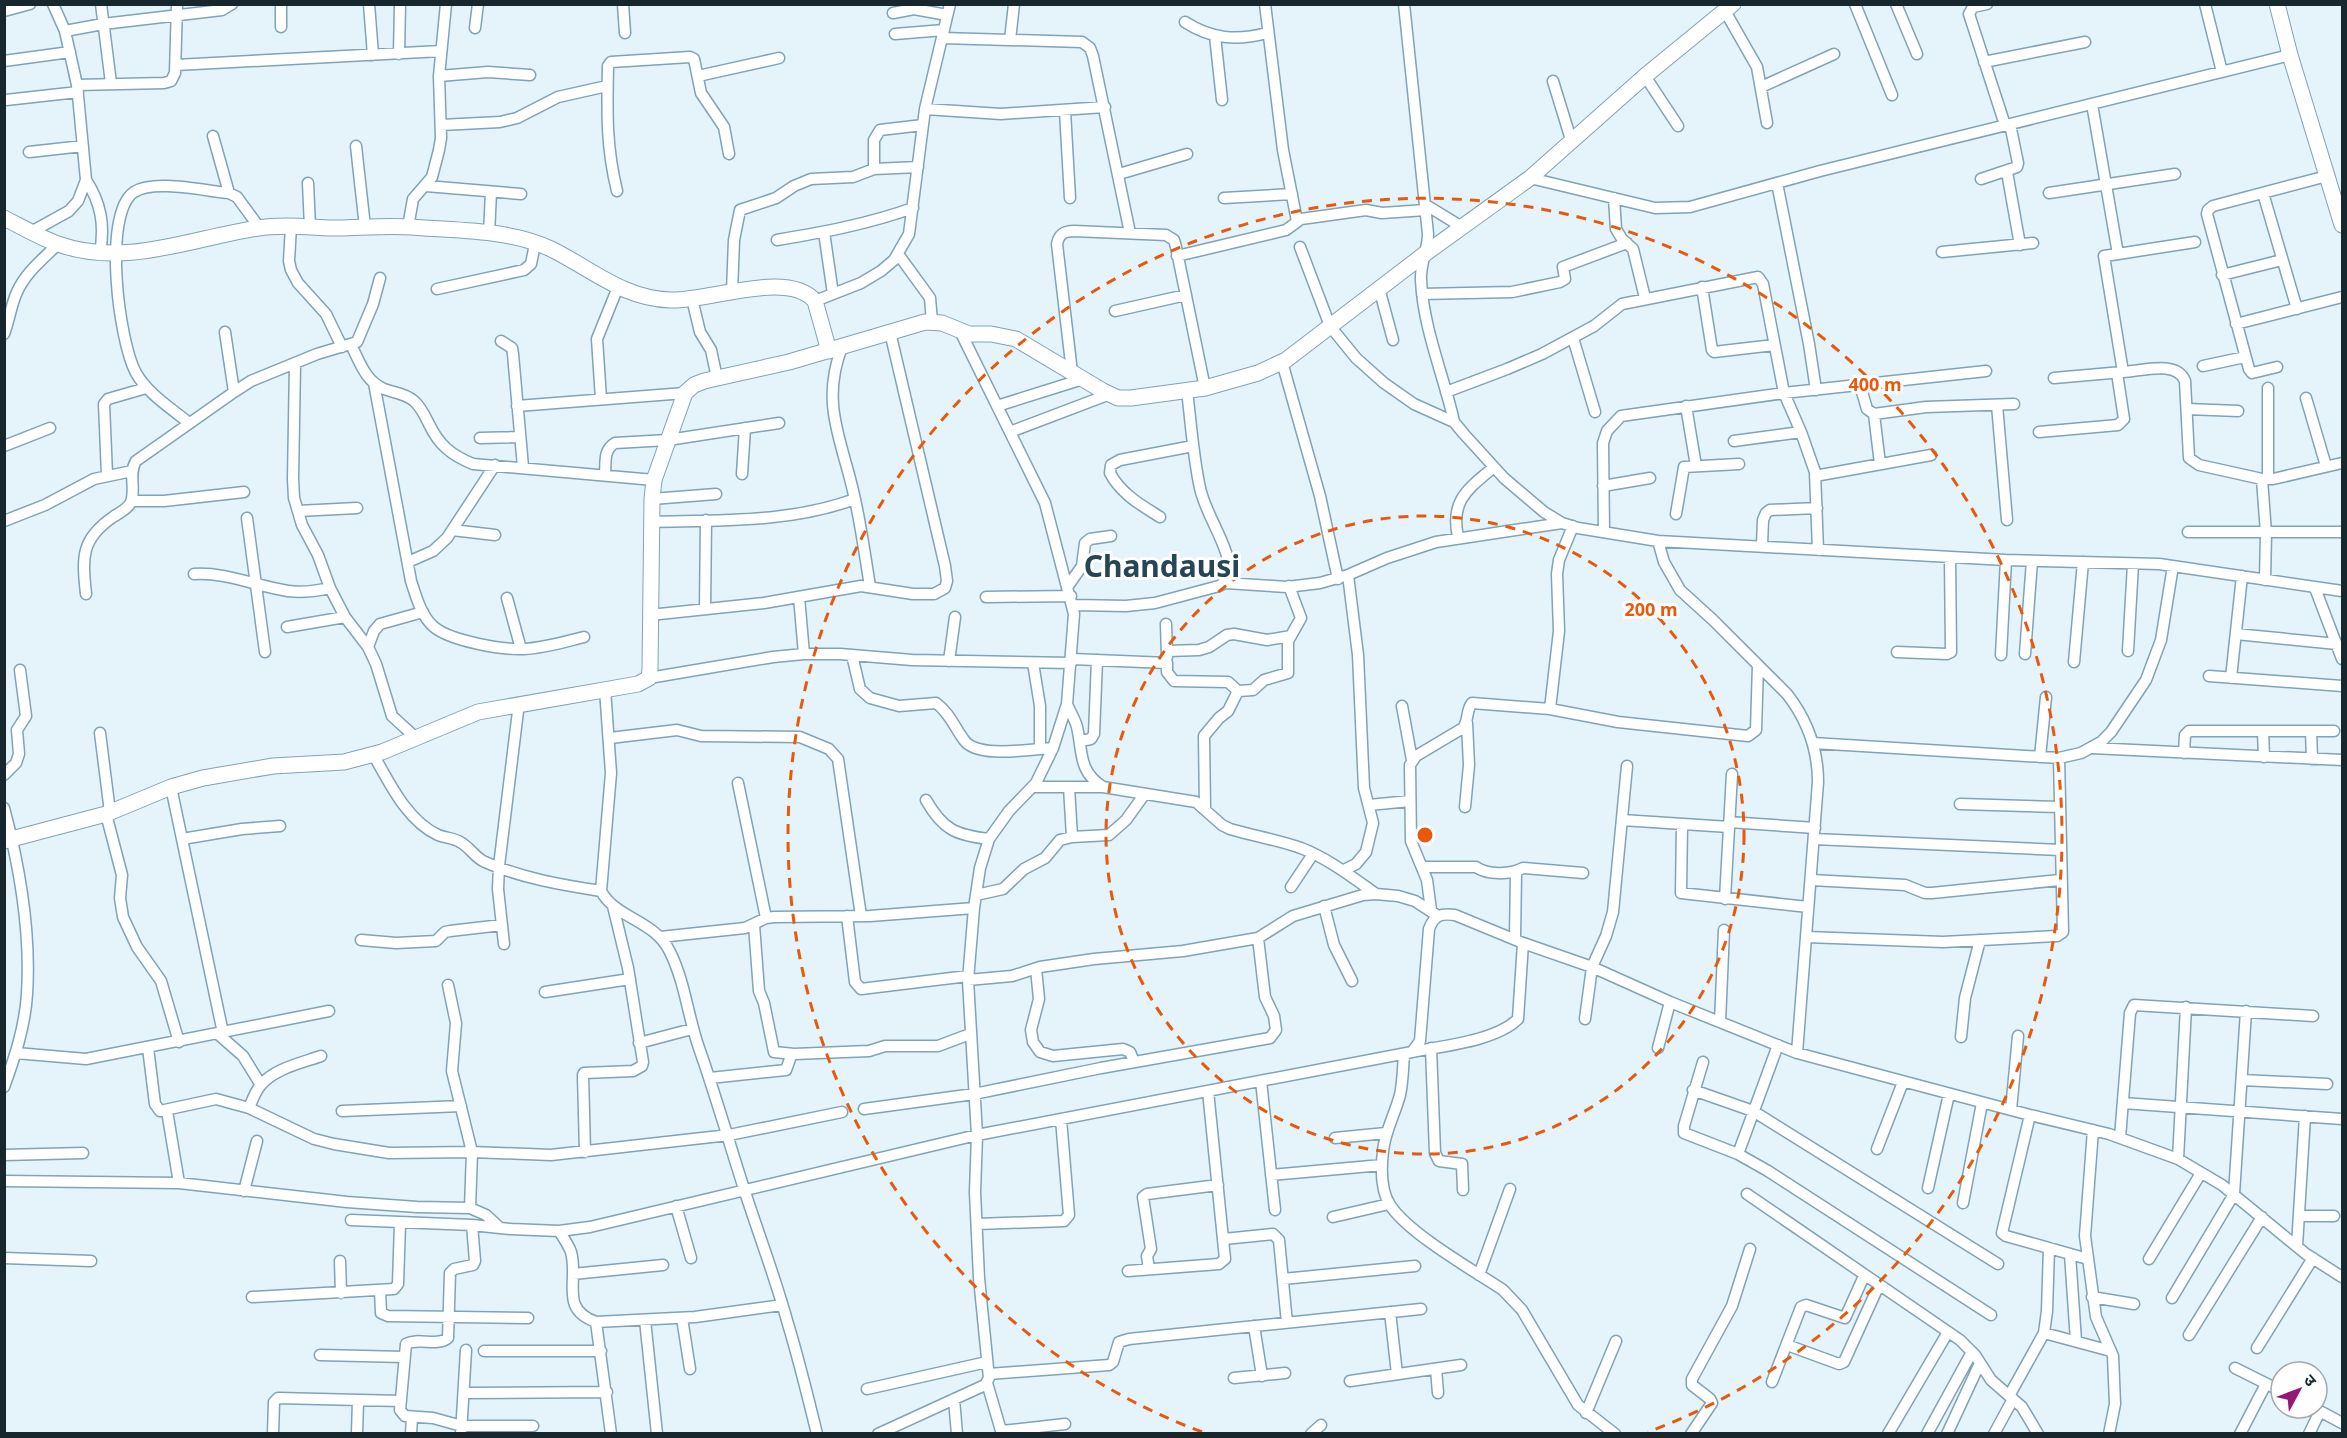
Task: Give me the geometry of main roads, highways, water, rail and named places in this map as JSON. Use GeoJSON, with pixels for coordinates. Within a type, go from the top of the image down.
{"type":"FeatureCollection","features":[{"type":"Feature","properties":{"kind":"district","name":"Chandausi"},"geometry":{"type":"Point","coordinates":[1162,567]}}]}
